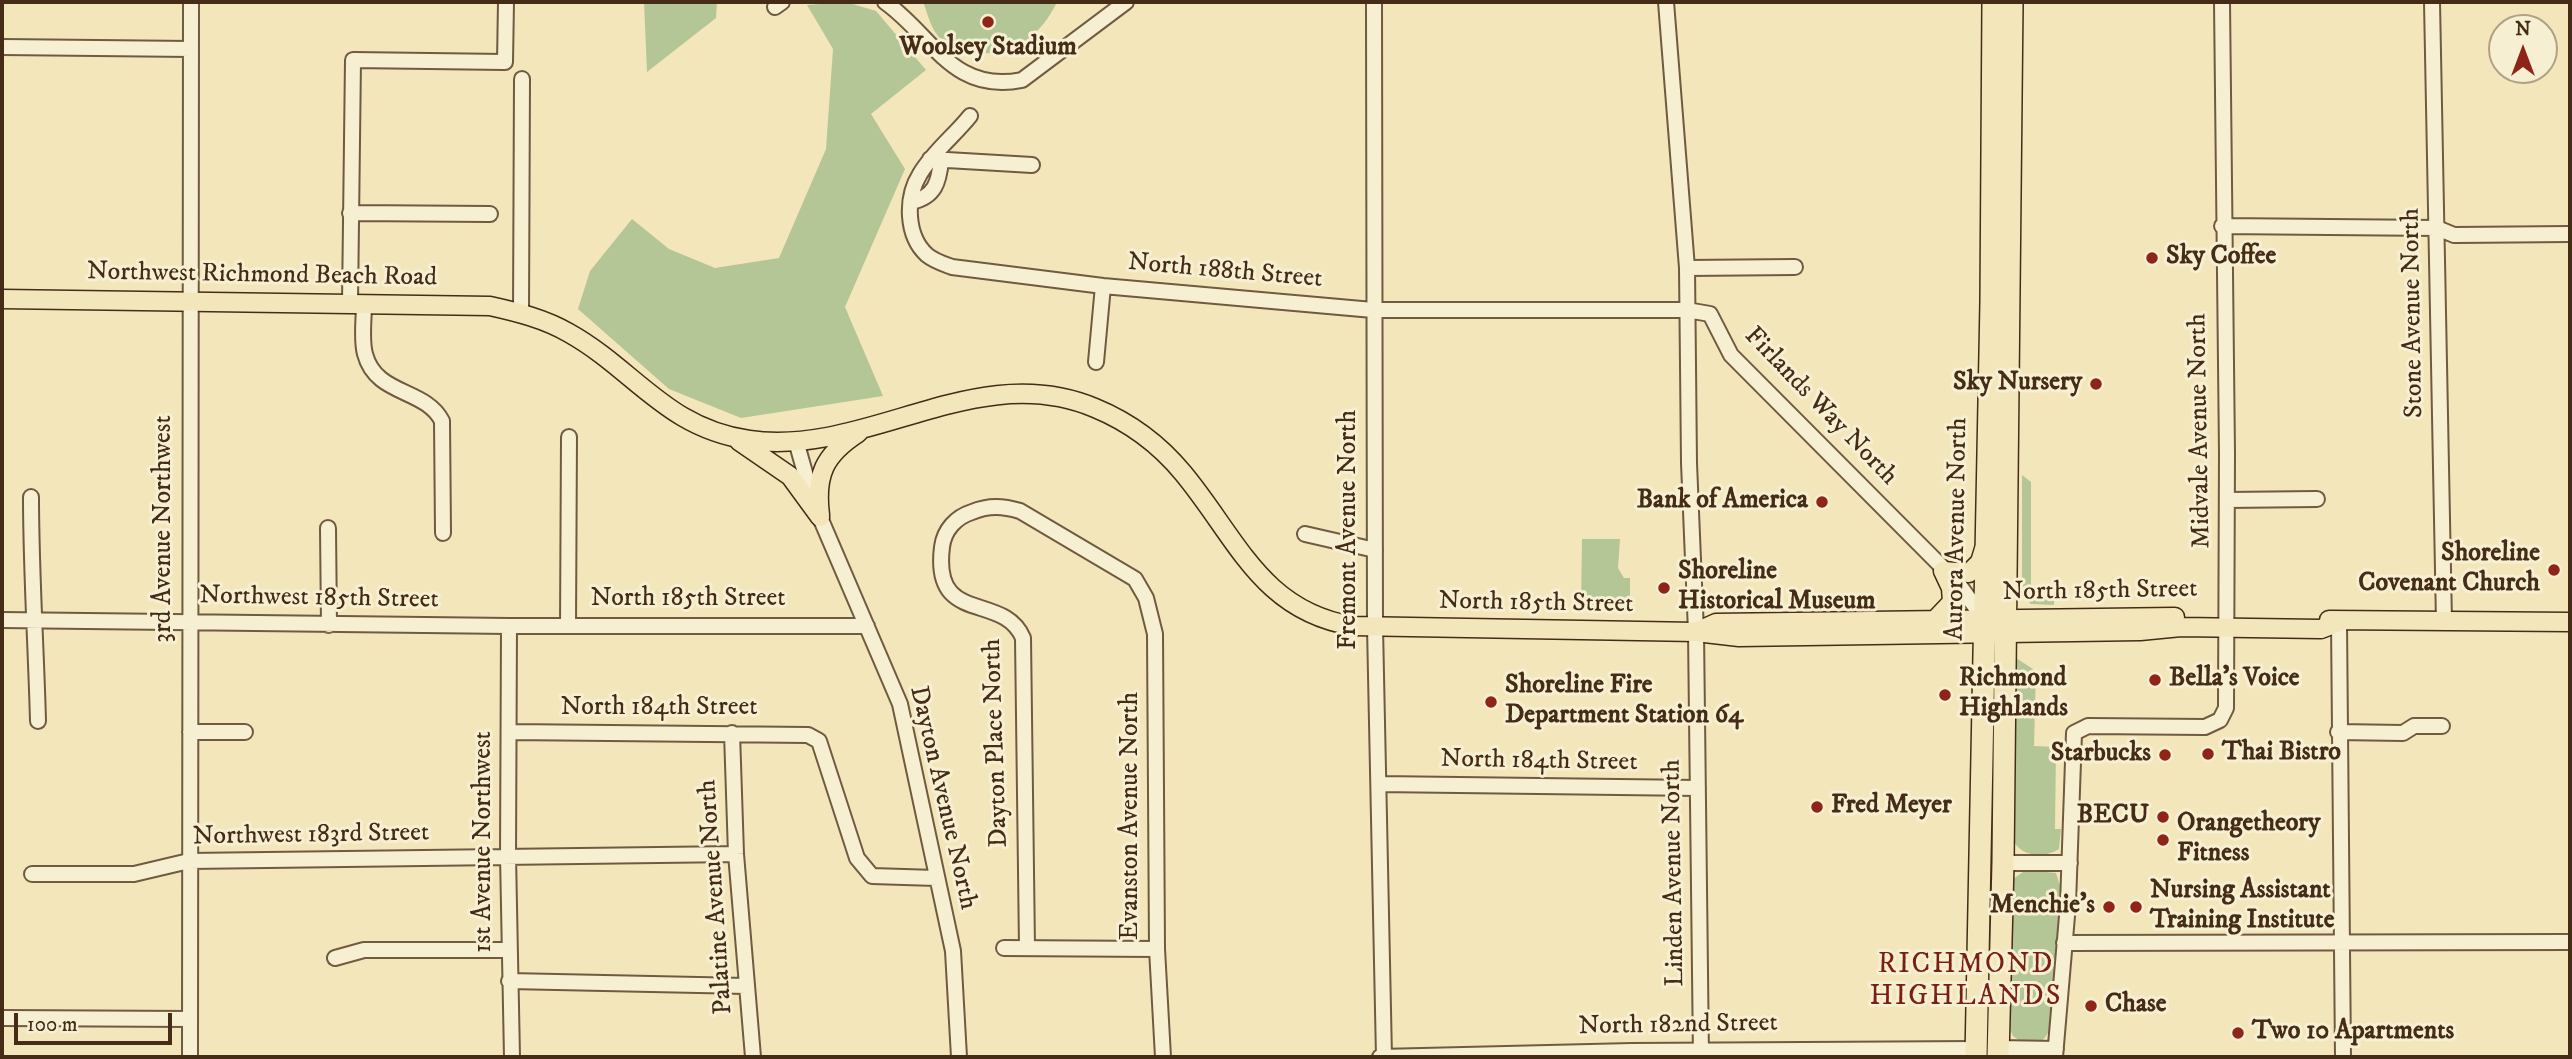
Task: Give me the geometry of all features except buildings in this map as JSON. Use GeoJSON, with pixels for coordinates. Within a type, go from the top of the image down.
{"type":"FeatureCollection","features":[{"type":"Feature","properties":{"kind":"highway","name":"Aurora Avenue North"},"geometry":{"type":"LineString","coordinates":[[1986,1054],[2001,910],[2003,863],[1995,627],[1986,543],[1993,2]]}},
{"type":"Feature","properties":{"kind":"highway","name":"Aurora Avenue North"},"geometry":{"type":"LineString","coordinates":[[1986,1054],[1978,1008],[1979,894],[2008,395],[2012,2]]}},
{"type":"Feature","properties":{"kind":"main road"},"geometry":{"type":"LineString","coordinates":[[1992,145],[2011,161]]}},
{"type":"Feature","properties":{"kind":"main road"},"geometry":{"type":"LineString","coordinates":[[1992,176],[2010,197]]}},
{"type":"Feature","properties":{"kind":"main road","name":"Northwest Richmond Beach Road"},"geometry":{"type":"LineString","coordinates":[[2,299],[489,306],[521,313],[570,334],[676,415],[730,436]]}},
{"type":"Feature","properties":{"kind":"main road"},"geometry":{"type":"LineString","coordinates":[[1989,381],[2008,395]]}},
{"type":"Feature","properties":{"kind":"main road","name":"North 185th Street"},"geometry":{"type":"LineString","coordinates":[[730,436],[772,442],[796,441],[869,425],[967,398],[1000,393],[1054,396],[1092,406],[1132,426],[1169,456],[1261,578],[1287,602],[1336,623],[1375,627],[1696,632],[1739,637],[2321,619],[2339,622],[2570,622]]}},
{"type":"Feature","properties":{"kind":"main road"},"geometry":{"type":"LineString","coordinates":[[820,517],[817,495],[825,464],[839,445],[869,425]]}},
{"type":"Feature","properties":{"kind":"main road"},"geometry":{"type":"LineString","coordinates":[[730,436],[768,458],[790,476],[820,517]]}},
{"type":"Feature","properties":{"kind":"main road"},"geometry":{"type":"LineString","coordinates":[[1943,571],[1964,574],[1975,570],[1986,543]]}},
{"type":"Feature","properties":{"kind":"main road"},"geometry":{"type":"LineString","coordinates":[[1934,621],[1952,602],[1951,588],[1943,571]]}},
{"type":"Feature","properties":{"kind":"main road","name":"North 185th Street"},"geometry":{"type":"LineString","coordinates":[[1696,632],[1716,623],[1934,621],[1995,627]]}},
{"type":"Feature","properties":{"kind":"main road"},"geometry":{"type":"LineString","coordinates":[[1979,894],[1989,896],[2001,910]]}},
{"type":"Feature","properties":{"kind":"street","name":"3rd Avenue Northwest"},"geometry":{"type":"LineString","coordinates":[[190,1057],[191,2]]}},
{"type":"Feature","properties":{"kind":"street"},"geometry":{"type":"LineString","coordinates":[[443,533],[442,421],[435,407],[385,384],[365,354],[357,304],[350,213],[354,60],[505,62],[506,2]]}},
{"type":"Feature","properties":{"kind":"street"},"geometry":{"type":"LineString","coordinates":[[885,2],[961,74],[1003,84],[1022,80],[1126,2]]}},
{"type":"Feature","properties":{"kind":"street","name":"Fremont Avenue North"},"geometry":{"type":"LineString","coordinates":[[1374,2],[1375,627],[1383,1056]]}},
{"type":"Feature","properties":{"kind":"street"},"geometry":{"type":"LineString","coordinates":[[1666,2],[1687,268],[1687,310]]}},
{"type":"Feature","properties":{"kind":"street","name":"Midvale Avenue North"},"geometry":{"type":"LineString","coordinates":[[2056,1053],[2070,863],[2074,733],[2088,726],[2204,727],[2216,724],[2226,708],[2227,499],[2222,226],[2222,2]]}},
{"type":"Feature","properties":{"kind":"street","name":"Stone Avenue North"},"geometry":{"type":"LineString","coordinates":[[2432,2],[2444,622]]}},
{"type":"Feature","properties":{"kind":"street"},"geometry":{"type":"LineString","coordinates":[[2,47],[191,49]]}},
{"type":"Feature","properties":{"kind":"street"},"geometry":{"type":"LineString","coordinates":[[521,313],[522,79]]}},
{"type":"Feature","properties":{"kind":"street","name":"North 188th Street"},"geometry":{"type":"LineString","coordinates":[[970,116],[936,159],[918,176],[911,202],[911,228],[918,246],[930,258],[974,271],[1104,286],[1373,310],[1687,310]]}},
{"type":"Feature","properties":{"kind":"street"},"geometry":{"type":"LineString","coordinates":[[911,202],[927,197],[936,187],[936,159],[1032,165]]}},
{"type":"Feature","properties":{"kind":"street"},"geometry":{"type":"LineString","coordinates":[[350,213],[490,214]]}},
{"type":"Feature","properties":{"kind":"street"},"geometry":{"type":"LineString","coordinates":[[2222,226],[2437,228],[2454,235],[2570,234]]}},
{"type":"Feature","properties":{"kind":"street"},"geometry":{"type":"LineString","coordinates":[[1687,268],[1795,267]]}},
{"type":"Feature","properties":{"kind":"street"},"geometry":{"type":"LineString","coordinates":[[1096,362],[1104,286]]}},
{"type":"Feature","properties":{"kind":"street","name":"Firlands Way North"},"geometry":{"type":"LineString","coordinates":[[1687,310],[1710,314],[1731,355],[1973,600],[1995,627]]}},
{"type":"Feature","properties":{"kind":"street","name":"Linden Avenue North"},"geometry":{"type":"LineString","coordinates":[[1687,310],[1696,632],[1701,1053]]}},
{"type":"Feature","properties":{"kind":"street"},"geometry":{"type":"LineString","coordinates":[[568,626],[569,437]]}},
{"type":"Feature","properties":{"kind":"street","name":"Dayton Avenue North"},"geometry":{"type":"LineString","coordinates":[[796,441],[808,487],[900,704],[953,951],[959,1057]]}},
{"type":"Feature","properties":{"kind":"street"},"geometry":{"type":"LineString","coordinates":[[31,497],[31,601],[35,621],[38,721]]}},
{"type":"Feature","properties":{"kind":"street"},"geometry":{"type":"LineString","coordinates":[[2227,499],[2317,499]]}},
{"type":"Feature","properties":{"kind":"street","name":"Dayton Place North"},"geometry":{"type":"LineString","coordinates":[[1027,948],[1023,638],[1010,619],[962,604],[950,592],[944,579],[941,554],[943,538],[950,526],[964,514],[985,507],[1005,506],[1020,511],[1135,579]]}},
{"type":"Feature","properties":{"kind":"street"},"geometry":{"type":"LineString","coordinates":[[328,528],[329,625]]}},
{"type":"Feature","properties":{"kind":"street"},"geometry":{"type":"LineString","coordinates":[[1305,534],[1375,550]]}},
{"type":"Feature","properties":{"kind":"street","name":"Evanston Avenue North"},"geometry":{"type":"LineString","coordinates":[[1135,579],[1146,598],[1155,634],[1157,949],[1163,1057]]}},
{"type":"Feature","properties":{"kind":"street","name":"Northwest 185th Street"},"geometry":{"type":"LineString","coordinates":[[2,620],[509,626]]}},
{"type":"Feature","properties":{"kind":"street"},"geometry":{"type":"LineString","coordinates":[[2339,622],[2343,1057]]}},
{"type":"Feature","properties":{"kind":"street","name":"North 185th Street"},"geometry":{"type":"LineString","coordinates":[[509,626],[867,626]]}},
{"type":"Feature","properties":{"kind":"street","name":"1st Avenue Northwest"},"geometry":{"type":"LineString","coordinates":[[509,626],[508,856],[512,1057]]}},
{"type":"Feature","properties":{"kind":"street"},"geometry":{"type":"LineString","coordinates":[[2338,732],[2403,733],[2414,726],[2442,726]]}},
{"type":"Feature","properties":{"kind":"street"},"geometry":{"type":"LineString","coordinates":[[190,732],[245,732]]}},
{"type":"Feature","properties":{"kind":"street","name":"North 184th Street"},"geometry":{"type":"LineString","coordinates":[[510,732],[808,735],[819,740],[857,858],[872,876],[936,878]]}},
{"type":"Feature","properties":{"kind":"street","name":"Palatine Avenue North"},"geometry":{"type":"LineString","coordinates":[[732,733],[736,854],[753,1057]]}},
{"type":"Feature","properties":{"kind":"street","name":"North 184th Street"},"geometry":{"type":"LineString","coordinates":[[1379,784],[1698,788]]}},
{"type":"Feature","properties":{"kind":"street","name":"Northwest 183rd Street"},"geometry":{"type":"LineString","coordinates":[[32,874],[134,874],[189,861],[736,854]]}},
{"type":"Feature","properties":{"kind":"street"},"geometry":{"type":"LineString","coordinates":[[2003,863],[2070,863]]}},
{"type":"Feature","properties":{"kind":"street"},"geometry":{"type":"LineString","coordinates":[[2064,943],[2570,942]]}},
{"type":"Feature","properties":{"kind":"street"},"geometry":{"type":"LineString","coordinates":[[1003,948],[1157,949]]}},
{"type":"Feature","properties":{"kind":"street"},"geometry":{"type":"LineString","coordinates":[[335,958],[364,950],[509,950]]}},
{"type":"Feature","properties":{"kind":"street"},"geometry":{"type":"LineString","coordinates":[[509,981],[746,986]]}},
{"type":"Feature","properties":{"kind":"street"},"geometry":{"type":"LineString","coordinates":[[2,1018],[190,1019]]}},
{"type":"Feature","properties":{"kind":"street","name":"North 182nd Street"},"geometry":{"type":"LineString","coordinates":[[1383,1056],[2056,1053]]}},
{"type":"Feature","properties":{"kind":"green space"},"geometry":{"type":"Polygon","coordinates":[[[644,2],[717,2],[716,18],[647,72],[644,2]]]}},
{"type":"Feature","properties":{"kind":"green space"},"geometry":{"type":"Polygon","coordinates":[[[846,2],[876,11],[926,70],[871,114],[905,169],[845,307],[883,396],[741,418],[669,389],[578,309],[590,271],[632,219],[669,249],[715,268],[779,258],[826,149],[833,49],[807,5],[846,2]]]}},
{"type":"Feature","properties":{"kind":"green space","name":"Woolsey Stadium"},"geometry":{"type":"Polygon","coordinates":[[[923,2],[1057,2],[1043,24],[1025,41],[1003,51],[977,53],[954,48],[938,36],[923,2]]]}},
{"type":"Feature","properties":{"kind":"green space"},"geometry":{"type":"Polygon","coordinates":[[[2022,475],[2031,482],[2031,584],[2038,595],[2054,600],[2054,605],[2031,604],[2022,595],[2022,475]]]}},
{"type":"Feature","properties":{"kind":"green space"},"geometry":{"type":"Polygon","coordinates":[[[1582,539],[1620,539],[1618,568],[1624,578],[1630,578],[1630,611],[1586,611],[1581,606],[1582,539]]]}},
{"type":"Feature","properties":{"kind":"green space"},"geometry":{"type":"Polygon","coordinates":[[[2016,658],[2036,671],[2034,746],[2056,747],[2055,829],[2061,829],[2059,849],[2039,855],[2020,849],[2012,837],[2016,658]]]}},
{"type":"Feature","properties":{"kind":"green space"},"geometry":{"type":"Polygon","coordinates":[[[2026,870],[2056,873],[2060,886],[2051,1029],[2043,1040],[2020,1041],[2013,1036],[2008,1026],[2013,879],[2026,870]]]}},
{"type":"Feature","properties":{"kind":"place","name":"Woolsey Stadium"},"geometry":{"type":"Point","coordinates":[988,22]}},
{"type":"Feature","properties":{"kind":"place","name":"Sky Coffee"},"geometry":{"type":"Point","coordinates":[2152,258]}},
{"type":"Feature","properties":{"kind":"place","name":"Sky Nursery"},"geometry":{"type":"Point","coordinates":[2096,384]}},
{"type":"Feature","properties":{"kind":"place","name":"Bank of America"},"geometry":{"type":"Point","coordinates":[1822,502]}},
{"type":"Feature","properties":{"kind":"place","name":"Shoreline Covenant Church"},"geometry":{"type":"Point","coordinates":[2554,570]}},
{"type":"Feature","properties":{"kind":"place","name":"Shoreline Historical Museum"},"geometry":{"type":"Point","coordinates":[1664,588]}},
{"type":"Feature","properties":{"kind":"place","name":"Bella's Voice"},"geometry":{"type":"Point","coordinates":[2155,680]}},
{"type":"Feature","properties":{"kind":"place","name":"Richmond Highlands"},"geometry":{"type":"Point","coordinates":[1945,695]}},
{"type":"Feature","properties":{"kind":"place","name":"Shoreline Fire Department Station 64"},"geometry":{"type":"Point","coordinates":[1491,702]}},
{"type":"Feature","properties":{"kind":"place","name":"Thai Bistro"},"geometry":{"type":"Point","coordinates":[2208,754]}},
{"type":"Feature","properties":{"kind":"place","name":"Starbucks"},"geometry":{"type":"Point","coordinates":[2165,755]}},
{"type":"Feature","properties":{"kind":"place","name":"Fred Meyer"},"geometry":{"type":"Point","coordinates":[1817,807]}},
{"type":"Feature","properties":{"kind":"place","name":"BECU"},"geometry":{"type":"Point","coordinates":[2163,817]}},
{"type":"Feature","properties":{"kind":"place","name":"Orangetheory Fitness"},"geometry":{"type":"Point","coordinates":[2163,840]}},
{"type":"Feature","properties":{"kind":"place","name":"Menchie's"},"geometry":{"type":"Point","coordinates":[2109,907]}},
{"type":"Feature","properties":{"kind":"place","name":"Nursing Assistant Training Institute"},"geometry":{"type":"Point","coordinates":[2136,907]}},
{"type":"Feature","properties":{"kind":"place","name":"Chase"},"geometry":{"type":"Point","coordinates":[2091,1006]}},
{"type":"Feature","properties":{"kind":"place","name":"Two 10 Apartments"},"geometry":{"type":"Point","coordinates":[2238,1033]}},
{"type":"Feature","properties":{"kind":"district","name":"RICHMOND HIGHLANDS"},"geometry":{"type":"Point","coordinates":[1966,982]}}]}
